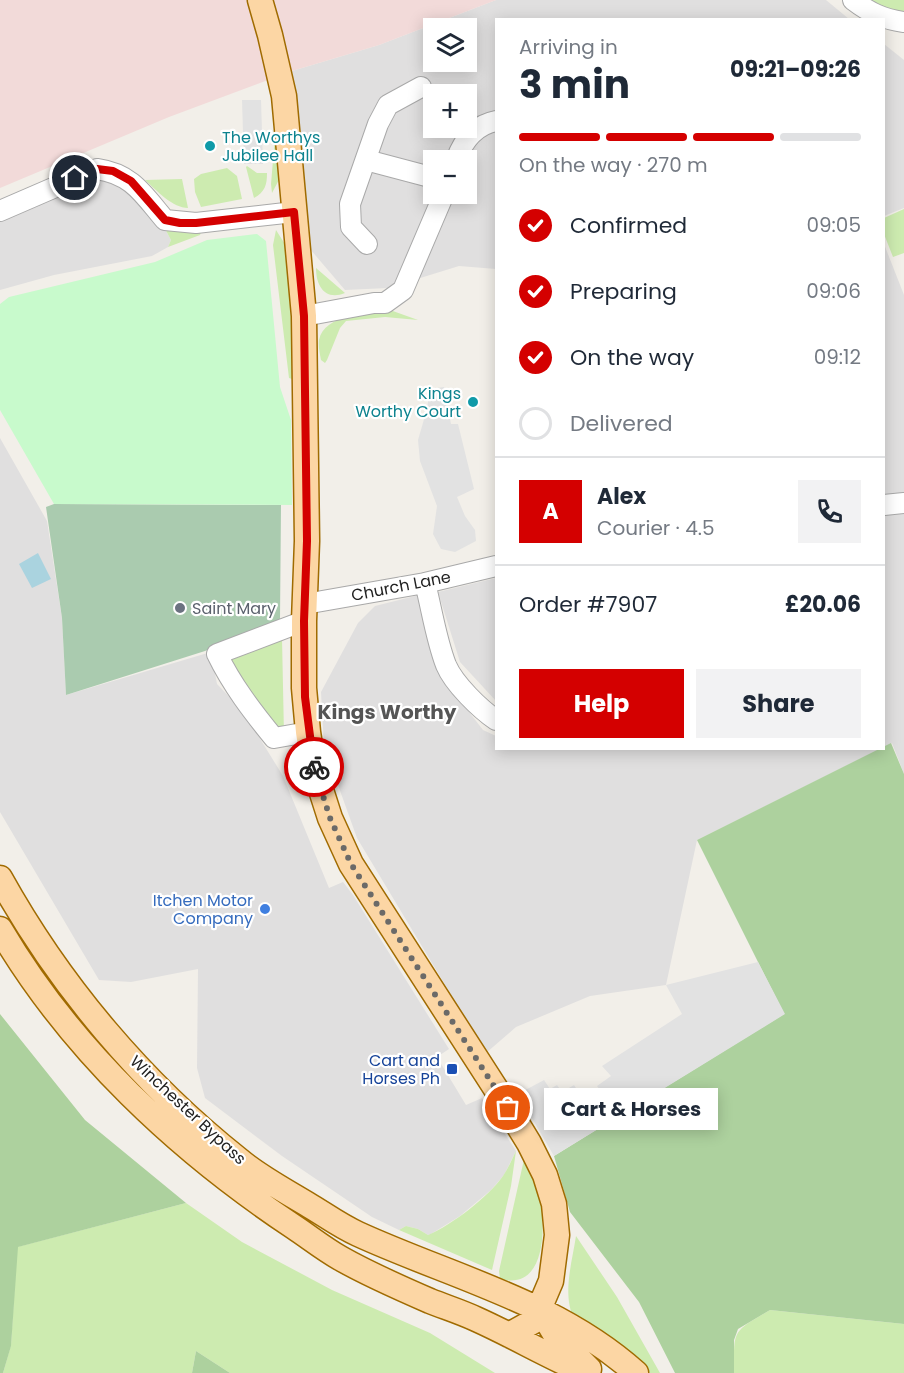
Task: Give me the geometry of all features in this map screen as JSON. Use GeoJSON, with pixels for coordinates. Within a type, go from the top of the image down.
{"type":"FeatureCollection","features":[{"type":"Feature","properties":{"kind":"main road"},"geometry":{"type":"LineString","coordinates":[[260,0],[284,96],[304,316],[307,541],[304,612],[305,697],[313,765],[330,818],[351,864],[496,1089],[529,1143],[545,1175],[554,1204],[557,1235],[551,1281],[534,1321],[508,1335]]}},
{"type":"Feature","properties":{"kind":"main road","name":"Winchester Bypass"},"geometry":{"type":"LineString","coordinates":[[0,878],[22,918],[63,979],[116,1042],[190,1117],[240,1161],[356,1233],[540,1309],[574,1327],[636,1373]]}},
{"type":"Feature","properties":{"kind":"main road","name":"Winchester Bypass"},"geometry":{"type":"LineString","coordinates":[[0,929],[35,983],[72,1030],[123,1088],[171,1134],[252,1199],[340,1258],[429,1300],[475,1318],[550,1358],[587,1373]]}},
{"type":"Feature","properties":{"kind":"main road"},"geometry":{"type":"LineString","coordinates":[[540,1309],[556,1336],[593,1373]]}},
{"type":"Feature","properties":{"kind":"street"},"geometry":{"type":"LineString","coordinates":[[853,0],[881,18]]}},
{"type":"Feature","properties":{"kind":"street"},"geometry":{"type":"LineString","coordinates":[[885,20],[904,22]]}},
{"type":"Feature","properties":{"kind":"street"},"geometry":{"type":"LineString","coordinates":[[367,244],[351,227],[350,204],[378,124],[388,105],[421,87]]}},
{"type":"Feature","properties":{"kind":"street"},"geometry":{"type":"LineString","coordinates":[[460,150],[470,134],[488,122],[495,121]]}},
{"type":"Feature","properties":{"kind":"street"},"geometry":{"type":"LineString","coordinates":[[366,160],[423,175]]}},
{"type":"Feature","properties":{"kind":"street"},"geometry":{"type":"LineString","coordinates":[[0,211],[97,169],[113,171],[131,181],[165,220],[196,223],[294,212]]}},
{"type":"Feature","properties":{"kind":"street"},"geometry":{"type":"LineString","coordinates":[[304,316],[385,303],[403,290],[440,204]]}},
{"type":"Feature","properties":{"kind":"street"},"geometry":{"type":"LineString","coordinates":[[885,505],[904,503]]}},
{"type":"Feature","properties":{"kind":"street","name":"Church Lane"},"geometry":{"type":"LineString","coordinates":[[308,732],[274,738],[228,676],[217,654],[304,612],[495,566]]}},
{"type":"Feature","properties":{"kind":"street"},"geometry":{"type":"LineString","coordinates":[[425,583],[447,667],[459,684],[495,719]]}},
{"type":"Feature","properties":{"kind":"shaded area"},"geometry":{"type":"Polygon","coordinates":[[[0,0],[496,0],[449,18],[423,18],[423,28],[379,45],[292,71],[169,117],[0,188],[0,0]]]}},
{"type":"Feature","properties":{"kind":"shaded area"},"geometry":{"type":"Polygon","coordinates":[[[496,0],[826,0],[848,18],[495,18],[495,269],[459,266],[388,288],[345,290],[310,249],[292,71],[379,45],[423,28],[423,72],[477,72],[477,18],[449,18],[496,0]]]}},
{"type":"Feature","properties":{"kind":"shaded area"},"geometry":{"type":"Polygon","coordinates":[[[885,45],[904,60],[904,208],[885,216],[885,45]]]}},
{"type":"Feature","properties":{"kind":"shaded area"},"geometry":{"type":"Polygon","coordinates":[[[242,100],[261,100],[263,164],[244,164],[242,100]]]}},
{"type":"Feature","properties":{"kind":"shaded area"},"geometry":{"type":"Polygon","coordinates":[[[97,177],[124,184],[163,225],[171,240],[168,247],[152,256],[54,275],[0,290],[0,217],[97,177]]]}},
{"type":"Feature","properties":{"kind":"shaded area"},"geometry":{"type":"Polygon","coordinates":[[[885,247],[904,295],[904,496],[885,498],[885,247]]]}},
{"type":"Feature","properties":{"kind":"shaded area"},"geometry":{"type":"Polygon","coordinates":[[[444,387],[451,424],[458,424],[474,489],[457,497],[465,516],[475,530],[476,541],[455,552],[441,549],[433,534],[437,506],[420,461],[418,440],[430,389],[444,387]]]}},
{"type":"Feature","properties":{"kind":"shaded area"},"geometry":{"type":"Polygon","coordinates":[[[0,438],[47,521],[62,618],[66,695],[211,652],[217,684],[243,711],[283,776],[329,888],[343,882],[353,895],[449,1049],[437,1057],[466,1105],[482,1098],[516,1151],[504,1175],[491,1190],[460,1216],[431,1234],[428,1235],[406,1226],[399,1230],[372,1217],[282,1156],[205,1098],[197,1068],[198,969],[131,982],[99,980],[0,812],[0,438]]]}},
{"type":"Feature","properties":{"kind":"shaded area"},"geometry":{"type":"Polygon","coordinates":[[[885,511],[904,511],[904,774],[892,743],[885,746],[885,511]]]}},
{"type":"Feature","properties":{"kind":"shaded area"},"geometry":{"type":"Polygon","coordinates":[[[495,578],[495,700],[460,662],[438,592],[495,578]]]}},
{"type":"Feature","properties":{"kind":"shaded area"},"geometry":{"type":"Polygon","coordinates":[[[419,595],[445,681],[483,730],[495,736],[495,750],[878,750],[697,840],[666,985],[590,996],[516,1027],[486,1053],[357,838],[324,746],[321,692],[358,623],[375,606],[419,595]]]}},
{"type":"Feature","properties":{"kind":"shaded area"},"geometry":{"type":"Polygon","coordinates":[[[758,962],[785,1014],[554,1156],[518,1094],[544,1080],[550,1089],[557,1085],[562,1092],[574,1085],[598,1122],[614,1110],[597,1086],[611,1076],[602,1066],[682,1014],[666,985],[758,962]]]}},
{"type":"Feature","properties":{"kind":"green space"},"geometry":{"type":"Polygon","coordinates":[[[864,0],[904,0],[904,16],[864,0]]]}},
{"type":"Feature","properties":{"kind":"green space"},"geometry":{"type":"Polygon","coordinates":[[[275,136],[281,176],[272,193],[271,184],[275,136]]]}},
{"type":"Feature","properties":{"kind":"green space"},"geometry":{"type":"Polygon","coordinates":[[[246,167],[257,173],[267,173],[265,188],[254,198],[246,167]]]}},
{"type":"Feature","properties":{"kind":"green space"},"geometry":{"type":"Polygon","coordinates":[[[227,168],[237,176],[242,199],[201,207],[195,192],[194,179],[201,174],[227,168]]]}},
{"type":"Feature","properties":{"kind":"green space"},"geometry":{"type":"Polygon","coordinates":[[[182,179],[188,208],[171,202],[145,180],[182,179]]]}},
{"type":"Feature","properties":{"kind":"green space"},"geometry":{"type":"Polygon","coordinates":[[[904,209],[904,253],[893,257],[885,237],[885,218],[904,209]]]}},
{"type":"Feature","properties":{"kind":"green space"},"geometry":{"type":"Polygon","coordinates":[[[163,225],[202,229],[200,235],[168,247],[171,240],[163,225]]]}},
{"type":"Feature","properties":{"kind":"green space"},"geometry":{"type":"Polygon","coordinates":[[[276,230],[288,249],[295,380],[289,378],[273,245],[276,230]]]}},
{"type":"Feature","properties":{"kind":"green space"},"geometry":{"type":"Polygon","coordinates":[[[257,234],[266,241],[280,387],[291,420],[292,505],[54,504],[0,410],[0,304],[9,297],[155,262],[207,240],[257,234]]]}},
{"type":"Feature","properties":{"kind":"green space"},"geometry":{"type":"Polygon","coordinates":[[[316,268],[345,293],[332,295],[323,290],[316,275],[316,268]]]}},
{"type":"Feature","properties":{"kind":"green space"},"geometry":{"type":"Polygon","coordinates":[[[390,310],[418,320],[385,317],[346,321],[340,328],[327,360],[325,363],[321,360],[319,340],[329,325],[348,317],[390,310]]]}},
{"type":"Feature","properties":{"kind":"green space"},"geometry":{"type":"Polygon","coordinates":[[[54,504],[281,505],[280,620],[205,651],[66,695],[62,618],[46,507],[54,504]]]}},
{"type":"Feature","properties":{"kind":"green space"},"geometry":{"type":"Polygon","coordinates":[[[282,638],[284,735],[272,736],[229,659],[282,638]]]}},
{"type":"Feature","properties":{"kind":"green space"},"geometry":{"type":"Polygon","coordinates":[[[891,743],[904,774],[904,1324],[770,1310],[738,1329],[734,1340],[734,1373],[675,1373],[639,1302],[570,1212],[554,1156],[784,1014],[697,840],[877,750],[885,750],[885,746],[891,743]]]}},
{"type":"Feature","properties":{"kind":"green space"},"geometry":{"type":"Polygon","coordinates":[[[0,1014],[85,1120],[186,1203],[18,1247],[11,1346],[3,1373],[0,1373],[0,1014]]]}},
{"type":"Feature","properties":{"kind":"green space"},"geometry":{"type":"Polygon","coordinates":[[[516,1151],[511,1186],[492,1270],[399,1230],[406,1226],[428,1235],[458,1217],[496,1184],[505,1173],[516,1151]]]}},
{"type":"Feature","properties":{"kind":"green space"},"geometry":{"type":"Polygon","coordinates":[[[525,1155],[538,1188],[542,1210],[540,1254],[532,1270],[519,1279],[500,1279],[499,1271],[525,1155]]]}},
{"type":"Feature","properties":{"kind":"green space"},"geometry":{"type":"Polygon","coordinates":[[[186,1203],[242,1242],[332,1290],[430,1333],[495,1373],[230,1373],[196,1351],[192,1373],[3,1373],[11,1345],[17,1247],[186,1203]]]}},
{"type":"Feature","properties":{"kind":"green space"},"geometry":{"type":"Polygon","coordinates":[[[576,1236],[617,1297],[660,1373],[650,1373],[574,1319],[570,1309],[568,1289],[576,1236]]]}},
{"type":"Feature","properties":{"kind":"green space"},"geometry":{"type":"Polygon","coordinates":[[[770,1310],[904,1324],[904,1373],[734,1373],[734,1347],[738,1333],[748,1323],[770,1310]]]}},
{"type":"Feature","properties":{"kind":"green space"},"geometry":{"type":"Polygon","coordinates":[[[196,1351],[230,1373],[192,1373],[196,1351]]]}},
{"type":"Feature","properties":{"kind":"water"},"geometry":{"type":"Polygon","coordinates":[[[38,553],[51,579],[32,588],[19,564],[38,553]]]}},
{"type":"Feature","properties":{"kind":"way so far"},"geometry":{"type":"LineString","coordinates":[[314,767],[330,818],[351,864],[508,1108]]}},
{"type":"Feature","properties":{"kind":"place","name":"The Worthys Jubilee Hall"},"geometry":{"type":"Point","coordinates":[210,146]}},
{"type":"Feature","properties":{"kind":"place","name":"Kings Worthy Court"},"geometry":{"type":"Point","coordinates":[473,402]}},
{"type":"Feature","properties":{"kind":"place","name":"Saint Mary"},"geometry":{"type":"Point","coordinates":[180,608]}},
{"type":"Feature","properties":{"kind":"place","name":"Itchen Motor Company"},"geometry":{"type":"Point","coordinates":[265,909]}},
{"type":"Feature","properties":{"kind":"place","name":"Cart and Horses Ph"},"geometry":{"type":"Point","coordinates":[452,1069]}},
{"type":"Feature","properties":{"kind":"place","name":"Cart & Horses"},"geometry":{"type":"Point","coordinates":[508,1108]}},
{"type":"Feature","properties":{"kind":"district","name":"Kings Worthy"},"geometry":{"type":"Point","coordinates":[387,712]}},
{"type":"Feature","properties":{"kind":"route"},"geometry":{"type":"LineString","coordinates":[[75,178],[97,169],[113,171],[131,181],[144,193],[165,220],[180,223],[294,212],[304,316],[307,438],[305,697],[314,767]]}}]}
